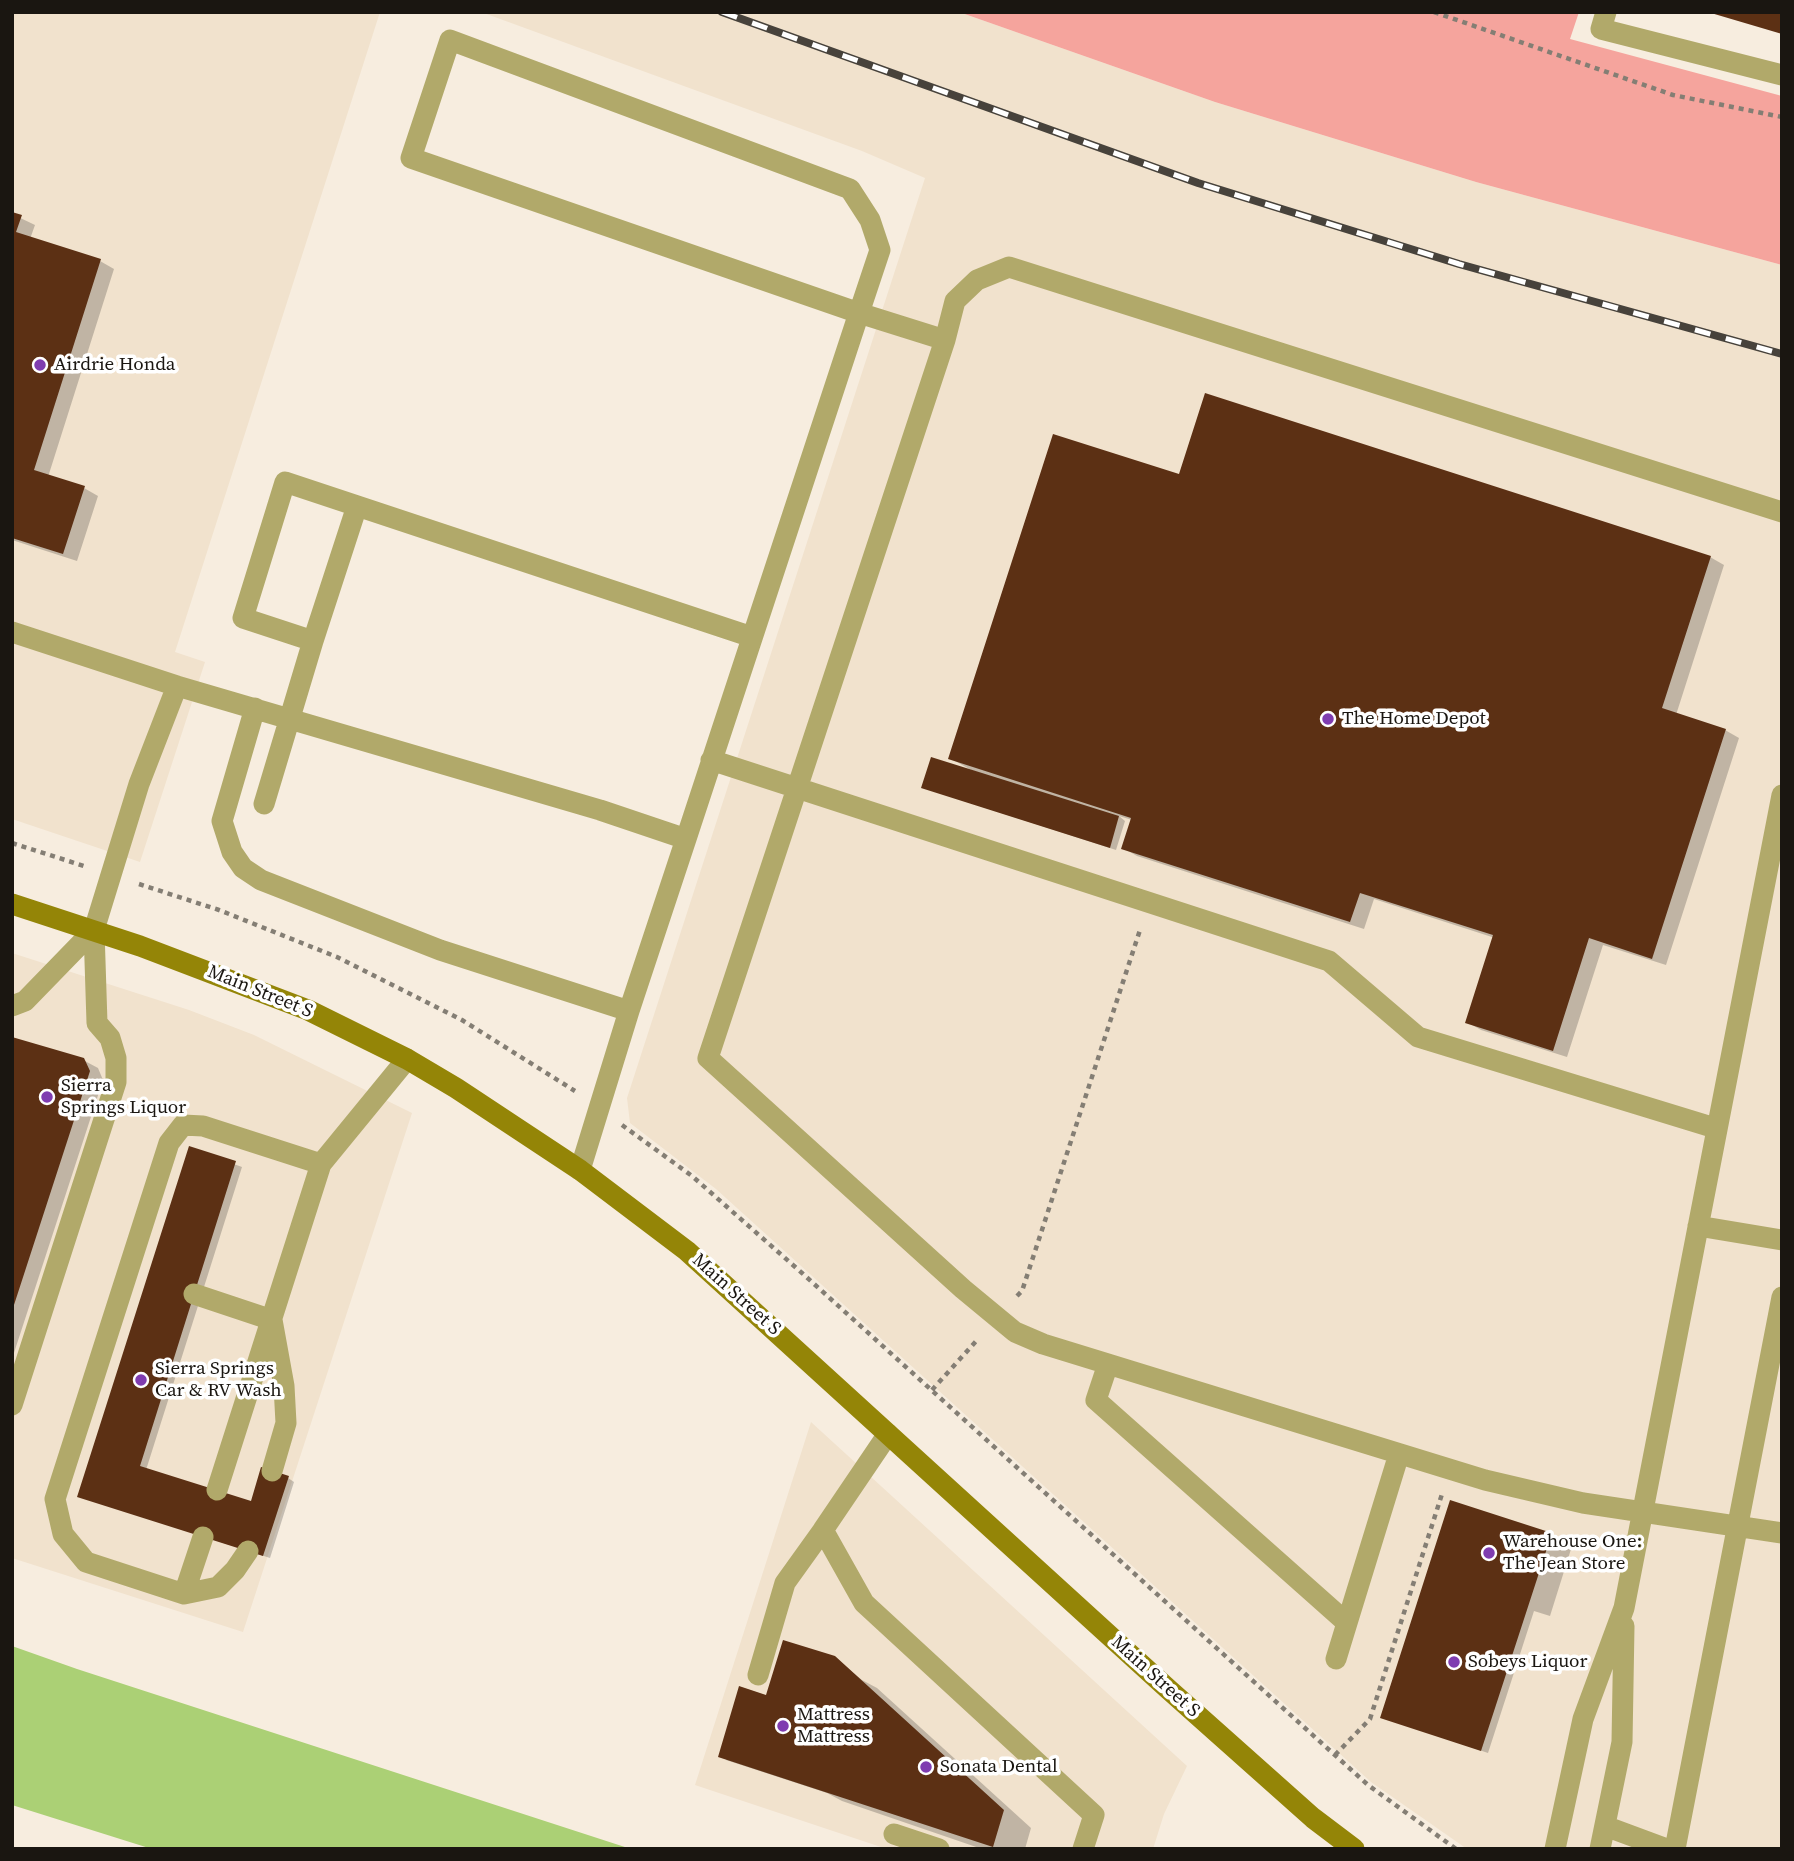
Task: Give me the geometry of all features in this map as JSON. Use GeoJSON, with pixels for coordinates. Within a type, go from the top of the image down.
{"type":"FeatureCollection","features":[{"type":"Feature","properties":{"kind":"main road","name":"Main Street S"},"geometry":{"type":"LineString","coordinates":[[12,904],[94,930],[308,1010],[407,1059],[580,1170],[687,1251],[1313,1818],[1354,1849]]}},
{"type":"Feature","properties":{"kind":"lane"},"geometry":{"type":"LineString","coordinates":[[1606,12],[1601,29],[1782,75]]}},
{"type":"Feature","properties":{"kind":"lane"},"geometry":{"type":"LineString","coordinates":[[580,1170],[629,1011],[711,760],[752,637],[859,313],[880,250],[870,220],[850,189],[450,40],[411,158],[859,313],[944,340]]}},
{"type":"Feature","properties":{"kind":"lane"},"geometry":{"type":"LineString","coordinates":[[1782,512],[1009,267],[977,280],[955,301],[708,1058],[1015,1332],[1043,1344],[1450,1469],[1583,1503],[1782,1533]]}},
{"type":"Feature","properties":{"kind":"lane"},"geometry":{"type":"LineString","coordinates":[[313,641],[243,618],[285,482],[752,637]]}},
{"type":"Feature","properties":{"kind":"lane"},"geometry":{"type":"LineString","coordinates":[[264,804],[357,506]]}},
{"type":"Feature","properties":{"kind":"lane"},"geometry":{"type":"LineString","coordinates":[[12,632],[177,686],[600,810],[686,839]]}},
{"type":"Feature","properties":{"kind":"lane"},"geometry":{"type":"LineString","coordinates":[[12,1405],[116,1083],[116,1058],[110,1038],[97,1023],[94,930],[139,784],[177,686]]}},
{"type":"Feature","properties":{"kind":"lane"},"geometry":{"type":"LineString","coordinates":[[255,708],[222,821],[232,852],[243,868],[261,880],[440,950],[629,1011]]}},
{"type":"Feature","properties":{"kind":"lane"},"geometry":{"type":"LineString","coordinates":[[711,760],[1329,961],[1418,1037],[1715,1128]]}},
{"type":"Feature","properties":{"kind":"lane"},"geometry":{"type":"LineString","coordinates":[[1555,1849],[1583,1719],[1624,1608],[1715,1128],[1782,795]]}},
{"type":"Feature","properties":{"kind":"lane"},"geometry":{"type":"LineString","coordinates":[[12,1006],[25,1001],[94,930]]}},
{"type":"Feature","properties":{"kind":"lane"},"geometry":{"type":"LineString","coordinates":[[217,1490],[321,1164],[407,1059]]}},
{"type":"Feature","properties":{"kind":"lane"},"geometry":{"type":"LineString","coordinates":[[248,1551],[235,1570],[218,1587],[184,1594],[86,1562],[63,1534],[55,1499],[137,1276],[169,1143],[183,1125],[203,1126],[321,1164]]}},
{"type":"Feature","properties":{"kind":"lane"},"geometry":{"type":"LineString","coordinates":[[1698,1226],[1782,1240]]}},
{"type":"Feature","properties":{"kind":"lane"},"geometry":{"type":"LineString","coordinates":[[194,1294],[272,1320]]}},
{"type":"Feature","properties":{"kind":"lane"},"geometry":{"type":"LineString","coordinates":[[1675,1849],[1782,1297]]}},
{"type":"Feature","properties":{"kind":"lane"},"geometry":{"type":"LineString","coordinates":[[272,1320],[284,1385],[286,1423],[272,1471]]}},
{"type":"Feature","properties":{"kind":"lane"},"geometry":{"type":"LineString","coordinates":[[1108,1364],[1096,1400],[1347,1623]]}},
{"type":"Feature","properties":{"kind":"lane"},"geometry":{"type":"LineString","coordinates":[[758,1675],[785,1583],[888,1434]]}},
{"type":"Feature","properties":{"kind":"lane"},"geometry":{"type":"LineString","coordinates":[[1336,1659],[1399,1454]]}},
{"type":"Feature","properties":{"kind":"lane"},"geometry":{"type":"LineString","coordinates":[[822,1530],[864,1603],[1094,1815],[1083,1849]]}},
{"type":"Feature","properties":{"kind":"lane"},"geometry":{"type":"LineString","coordinates":[[184,1594],[202,1537]]}},
{"type":"Feature","properties":{"kind":"lane"},"geometry":{"type":"LineString","coordinates":[[1600,1849],[1622,1742],[1624,1608]]}},
{"type":"Feature","properties":{"kind":"lane"},"geometry":{"type":"LineString","coordinates":[[1605,1826],[1667,1849]]}},
{"type":"Feature","properties":{"kind":"lane"},"geometry":{"type":"LineString","coordinates":[[894,1834],[939,1849]]}},
{"type":"Feature","properties":{"kind":"path"},"geometry":{"type":"LineString","coordinates":[[1434,12],[1673,95],[1782,117]]}},
{"type":"Feature","properties":{"kind":"path"},"geometry":{"type":"LineString","coordinates":[[1022,1290],[1149,902]]}},
{"type":"Feature","properties":{"kind":"path"},"geometry":{"type":"LineString","coordinates":[[1335,1755],[1370,1719],[1450,1469]]}},
{"type":"Feature","properties":{"kind":"shaded area"},"geometry":{"type":"Polygon","coordinates":[[[12,12],[380,12],[175,652],[205,662],[140,862],[12,819],[12,12]]]}},
{"type":"Feature","properties":{"kind":"shaded area"},"geometry":{"type":"Polygon","coordinates":[[[481,12],[959,12],[1215,102],[1476,182],[1782,265],[1782,1849],[1467,1849],[1371,1782],[716,1189],[630,1123],[627,1098],[925,178],[862,151],[481,12]]]}},
{"type":"Feature","properties":{"kind":"shaded area"},"geometry":{"type":"Polygon","coordinates":[[[959,12],[1579,12],[1570,39],[1782,96],[1782,265],[1476,182],[1215,102],[959,12]]]}},
{"type":"Feature","properties":{"kind":"shaded area"},"geometry":{"type":"Polygon","coordinates":[[[12,953],[189,1010],[254,1035],[412,1113],[243,1632],[12,1558],[12,953]]]}},
{"type":"Feature","properties":{"kind":"shaded area"},"geometry":{"type":"Polygon","coordinates":[[[811,1422],[1187,1766],[1164,1814],[1153,1849],[887,1849],[695,1785],[811,1422]]]}},
{"type":"Feature","properties":{"kind":"shaded area"},"geometry":{"type":"Polygon","coordinates":[[[12,1646],[631,1849],[152,1849],[12,1805],[12,1646]]]}},
{"type":"Feature","properties":{"kind":"building"},"geometry":{"type":"Polygon","coordinates":[[[1782,12],[1782,34],[1711,13],[1782,12]]]}},
{"type":"Feature","properties":{"kind":"building","name":"Airdrie Honda"},"geometry":{"type":"Polygon","coordinates":[[[12,212],[22,215],[16,232],[101,259],[34,470],[85,486],[63,554],[12,538],[12,212]]]}},
{"type":"Feature","properties":{"kind":"building","name":"The Home Depot"},"geometry":{"type":"Polygon","coordinates":[[[1205,393],[1711,556],[1662,708],[1726,729],[1652,959],[1589,938],[1553,1051],[1465,1023],[1493,935],[1360,893],[1350,922],[1121,849],[1131,818],[948,759],[1053,434],[1179,474],[1205,393]]]}},
{"type":"Feature","properties":{"kind":"building"},"geometry":{"type":"Polygon","coordinates":[[[931,757],[1119,816],[1110,848],[921,788],[931,757]]]}},
{"type":"Feature","properties":{"kind":"building"},"geometry":{"type":"Polygon","coordinates":[[[12,1037],[84,1058],[90,1071],[13,1308],[12,1037]]]}},
{"type":"Feature","properties":{"kind":"building","name":"Sierra Springs Car & RV Wash"},"geometry":{"type":"Polygon","coordinates":[[[189,1146],[236,1161],[140,1466],[251,1501],[261,1467],[289,1476],[263,1556],[77,1497],[189,1146]]]}},
{"type":"Feature","properties":{"kind":"building","name":"Sobeys Liquor"},"geometry":{"type":"Polygon","coordinates":[[[1450,1500],[1552,1533],[1481,1751],[1380,1718],[1450,1500]]]}},
{"type":"Feature","properties":{"kind":"building"},"geometry":{"type":"Polygon","coordinates":[[[783,1640],[835,1656],[1004,1810],[993,1847],[718,1757],[739,1686],[766,1695],[783,1640]]]}},
{"type":"Feature","properties":{"kind":"railway"},"geometry":{"type":"LineString","coordinates":[[722,12],[1198,183],[1459,264],[1782,354]]}},
{"type":"Feature","properties":{"kind":"place","name":"Airdrie Honda"},"geometry":{"type":"Point","coordinates":[40,365]}},
{"type":"Feature","properties":{"kind":"place","name":"The Home Depot"},"geometry":{"type":"Point","coordinates":[1328,719]}},
{"type":"Feature","properties":{"kind":"place","name":"Sierra Springs Liquor"},"geometry":{"type":"Point","coordinates":[47,1097]}},
{"type":"Feature","properties":{"kind":"place","name":"Sierra Springs Car & RV Wash"},"geometry":{"type":"Point","coordinates":[141,1380]}},
{"type":"Feature","properties":{"kind":"place","name":"Warehouse One: The Jean Store"},"geometry":{"type":"Point","coordinates":[1489,1553]}},
{"type":"Feature","properties":{"kind":"place","name":"Sobeys Liquor"},"geometry":{"type":"Point","coordinates":[1454,1662]}},
{"type":"Feature","properties":{"kind":"place","name":"Mattress Mattress"},"geometry":{"type":"Point","coordinates":[783,1726]}},
{"type":"Feature","properties":{"kind":"place","name":"Sonata Dental"},"geometry":{"type":"Point","coordinates":[926,1767]}}]}
